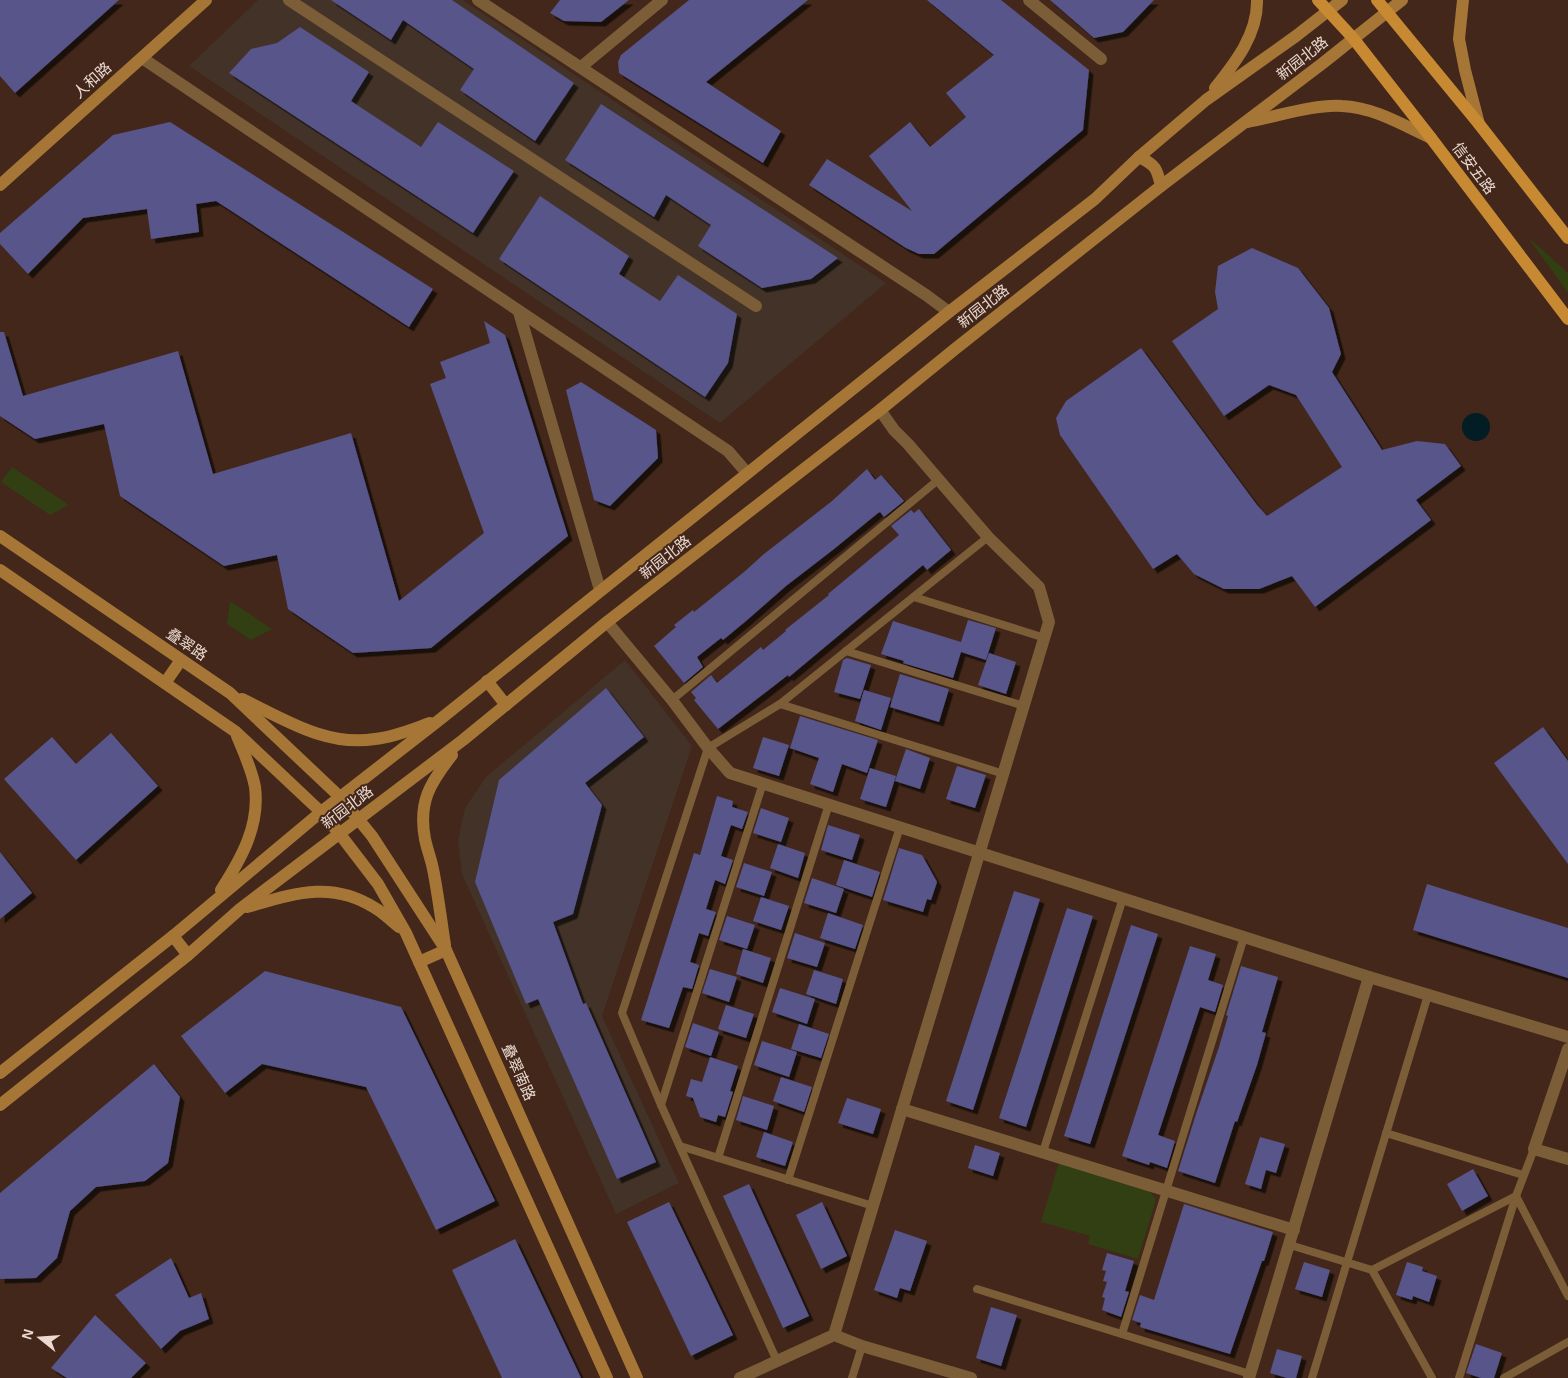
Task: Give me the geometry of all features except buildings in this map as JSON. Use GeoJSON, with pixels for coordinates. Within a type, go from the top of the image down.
{"type":"FeatureCollection","features":[{"type":"Feature","properties":{"kind":"main road","name":"人和路"},"geometry":{"type":"LineString","coordinates":[[0,185],[206,0]]}},
{"type":"Feature","properties":{"kind":"main road"},"geometry":{"type":"LineString","coordinates":[[1206,100],[1233,65],[1243,48],[1252,30],[1258,0]]}},
{"type":"Feature","properties":{"kind":"main road","name":"信安五路"},"geometry":{"type":"LineString","coordinates":[[1318,0],[1353,38],[1568,319]]}},
{"type":"Feature","properties":{"kind":"main road","name":"新园北路"},"geometry":{"type":"LineString","coordinates":[[0,1073],[174,936],[321,812],[438,721],[949,312],[1095,199],[1206,100],[1296,36],[1342,0]]}},
{"type":"Feature","properties":{"kind":"main road","name":"信安五路"},"geometry":{"type":"LineString","coordinates":[[1377,0],[1479,124],[1568,238]]}},
{"type":"Feature","properties":{"kind":"main road","name":"新园北路"},"geometry":{"type":"LineString","coordinates":[[0,1106],[188,955],[240,909],[464,740],[607,622],[880,410],[1161,186],[1402,0]]}},
{"type":"Feature","properties":{"kind":"main road"},"geometry":{"type":"LineString","coordinates":[[1463,0],[1459,39],[1479,124]]}},
{"type":"Feature","properties":{"kind":"main road"},"geometry":{"type":"LineString","coordinates":[[1245,123],[1314,108],[1341,106],[1361,109],[1390,119],[1431,138]]}},
{"type":"Feature","properties":{"kind":"main road"},"geometry":{"type":"LineString","coordinates":[[1139,158],[1152,163],[1157,170],[1161,186]]}},
{"type":"Feature","properties":{"kind":"main road","name":"叠翠路"},"geometry":{"type":"LineString","coordinates":[[0,536],[230,693],[340,797]]}},
{"type":"Feature","properties":{"kind":"main road"},"geometry":{"type":"LineString","coordinates":[[0,570],[236,732],[321,812],[378,884],[406,933],[607,1378]]}},
{"type":"Feature","properties":{"kind":"main road"},"geometry":{"type":"LineString","coordinates":[[165,683],[181,660]]}},
{"type":"Feature","properties":{"kind":"main road"},"geometry":{"type":"LineString","coordinates":[[487,681],[506,705]]}},
{"type":"Feature","properties":{"kind":"main road"},"geometry":{"type":"LineString","coordinates":[[230,693],[318,735],[349,741],[376,739],[438,721]]}},
{"type":"Feature","properties":{"kind":"main road"},"geometry":{"type":"LineString","coordinates":[[214,901],[246,846],[252,828],[255,807],[255,786],[236,732]]}},
{"type":"Feature","properties":{"kind":"main road"},"geometry":{"type":"LineString","coordinates":[[419,962],[446,950],[433,867],[425,840],[423,820],[426,794],[434,777],[464,740]]}},
{"type":"Feature","properties":{"kind":"main road","name":"叠翠南路"},"geometry":{"type":"LineString","coordinates":[[340,797],[372,836],[446,950],[470,1000],[637,1378]]}},
{"type":"Feature","properties":{"kind":"main road"},"geometry":{"type":"LineString","coordinates":[[240,909],[307,892],[337,891],[375,907],[406,933]]}},
{"type":"Feature","properties":{"kind":"main road"},"geometry":{"type":"LineString","coordinates":[[174,936],[188,955]]}},
{"type":"Feature","properties":{"kind":"street"},"geometry":{"type":"LineString","coordinates":[[289,0],[756,306]]}},
{"type":"Feature","properties":{"kind":"street"},"geometry":{"type":"LineString","coordinates":[[478,0],[949,312]]}},
{"type":"Feature","properties":{"kind":"street"},"geometry":{"type":"LineString","coordinates":[[581,67],[662,0]]}},
{"type":"Feature","properties":{"kind":"street"},"geometry":{"type":"LineString","coordinates":[[1029,0],[1101,59]]}},
{"type":"Feature","properties":{"kind":"street"},"geometry":{"type":"LineString","coordinates":[[142,58],[728,451],[747,474]]}},
{"type":"Feature","properties":{"kind":"street"},"geometry":{"type":"LineString","coordinates":[[519,312],[600,590]]}},
{"type":"Feature","properties":{"kind":"street"},"geometry":{"type":"LineString","coordinates":[[834,1335],[1049,622],[1039,587],[988,537],[894,430],[880,410]]}},
{"type":"Feature","properties":{"kind":"street"},"geometry":{"type":"LineString","coordinates":[[607,622],[730,773],[1369,977],[1568,1037]]}},
{"type":"Feature","properties":{"kind":"street"},"geometry":{"type":"LineString","coordinates":[[1250,1376],[1369,977]]}},
{"type":"Feature","properties":{"kind":"street"},"geometry":{"type":"LineString","coordinates":[[1568,1048],[1534,1148],[1568,1159]]}},
{"type":"Feature","properties":{"kind":"street"},"geometry":{"type":"LineString","coordinates":[[902,1109],[1294,1230]]}},
{"type":"Feature","properties":{"kind":"street"},"geometry":{"type":"LineString","coordinates":[[740,1378],[834,1335],[862,1346],[971,1378]]}},
{"type":"Feature","properties":{"kind":"lane"},"geometry":{"type":"LineString","coordinates":[[672,700],[938,480]]}},
{"type":"Feature","properties":{"kind":"lane"},"geometry":{"type":"LineString","coordinates":[[777,1361],[661,1105],[622,1013],[708,748],[780,704],[988,537]]}},
{"type":"Feature","properties":{"kind":"lane"},"geometry":{"type":"LineString","coordinates":[[914,596],[1045,638]]}},
{"type":"Feature","properties":{"kind":"lane"},"geometry":{"type":"LineString","coordinates":[[846,651],[1024,706]]}},
{"type":"Feature","properties":{"kind":"lane"},"geometry":{"type":"LineString","coordinates":[[780,704],[1004,774]]}},
{"type":"Feature","properties":{"kind":"lane"},"geometry":{"type":"LineString","coordinates":[[661,1105],[763,783]]}},
{"type":"Feature","properties":{"kind":"lane"},"geometry":{"type":"LineString","coordinates":[[718,1158],[829,804]]}},
{"type":"Feature","properties":{"kind":"lane"},"geometry":{"type":"LineString","coordinates":[[788,1180],[900,827]]}},
{"type":"Feature","properties":{"kind":"lane"},"geometry":{"type":"LineString","coordinates":[[1043,1152],[1123,898]]}},
{"type":"Feature","properties":{"kind":"lane"},"geometry":{"type":"LineString","coordinates":[[1122,1334],[1244,937]]}},
{"type":"Feature","properties":{"kind":"lane"},"geometry":{"type":"LineString","coordinates":[[1312,1378],[1428,995]]}},
{"type":"Feature","properties":{"kind":"lane"},"geometry":{"type":"LineString","coordinates":[[1386,1133],[1523,1176]]}},
{"type":"Feature","properties":{"kind":"lane"},"geometry":{"type":"LineString","coordinates":[[680,1146],[873,1206]]}},
{"type":"Feature","properties":{"kind":"lane"},"geometry":{"type":"LineString","coordinates":[[1459,1378],[1516,1196],[1534,1148]]}},
{"type":"Feature","properties":{"kind":"lane"},"geometry":{"type":"LineString","coordinates":[[1372,1270],[1516,1196]]}},
{"type":"Feature","properties":{"kind":"lane"},"geometry":{"type":"LineString","coordinates":[[1516,1196],[1568,1296]]}},
{"type":"Feature","properties":{"kind":"lane"},"geometry":{"type":"LineString","coordinates":[[1290,1245],[1372,1270],[1432,1378]]}},
{"type":"Feature","properties":{"kind":"lane"},"geometry":{"type":"LineString","coordinates":[[977,1289],[1250,1376]]}},
{"type":"Feature","properties":{"kind":"lane"},"geometry":{"type":"LineString","coordinates":[[1504,1378],[1568,1342]]}},
{"type":"Feature","properties":{"kind":"lane"},"geometry":{"type":"LineString","coordinates":[[852,1378],[862,1346]]}},
{"type":"Feature","properties":{"kind":"shaded area"},"geometry":{"type":"Polygon","coordinates":[[[258,0],[463,0],[886,283],[720,423],[189,66],[258,0]]]}},
{"type":"Feature","properties":{"kind":"shaded area"},"geometry":{"type":"Polygon","coordinates":[[[625,660],[692,746],[602,1016],[679,1183],[616,1214],[462,874],[458,840],[465,808],[486,777],[625,660]]]}},
{"type":"Feature","properties":{"kind":"green space"},"geometry":{"type":"Polygon","coordinates":[[[1527,236],[1568,273],[1568,293],[1527,236]]]}},
{"type":"Feature","properties":{"kind":"green space"},"geometry":{"type":"Polygon","coordinates":[[[12,467],[69,505],[50,515],[1,482],[12,467]]]}},
{"type":"Feature","properties":{"kind":"green space"},"geometry":{"type":"Polygon","coordinates":[[[230,601],[272,629],[251,640],[227,624],[230,601]]]}},
{"type":"Feature","properties":{"kind":"green space"},"geometry":{"type":"Polygon","coordinates":[[[1059,1162],[1148,1189],[1156,1200],[1138,1259],[1088,1244],[1090,1236],[1041,1222],[1059,1162]]]}},
{"type":"Feature","properties":{"kind":"water"},"geometry":{"type":"Polygon","coordinates":[[[1476,413],[1486,417],[1490,427],[1486,437],[1476,441],[1466,437],[1462,427],[1466,417],[1476,413]]]}}]}
